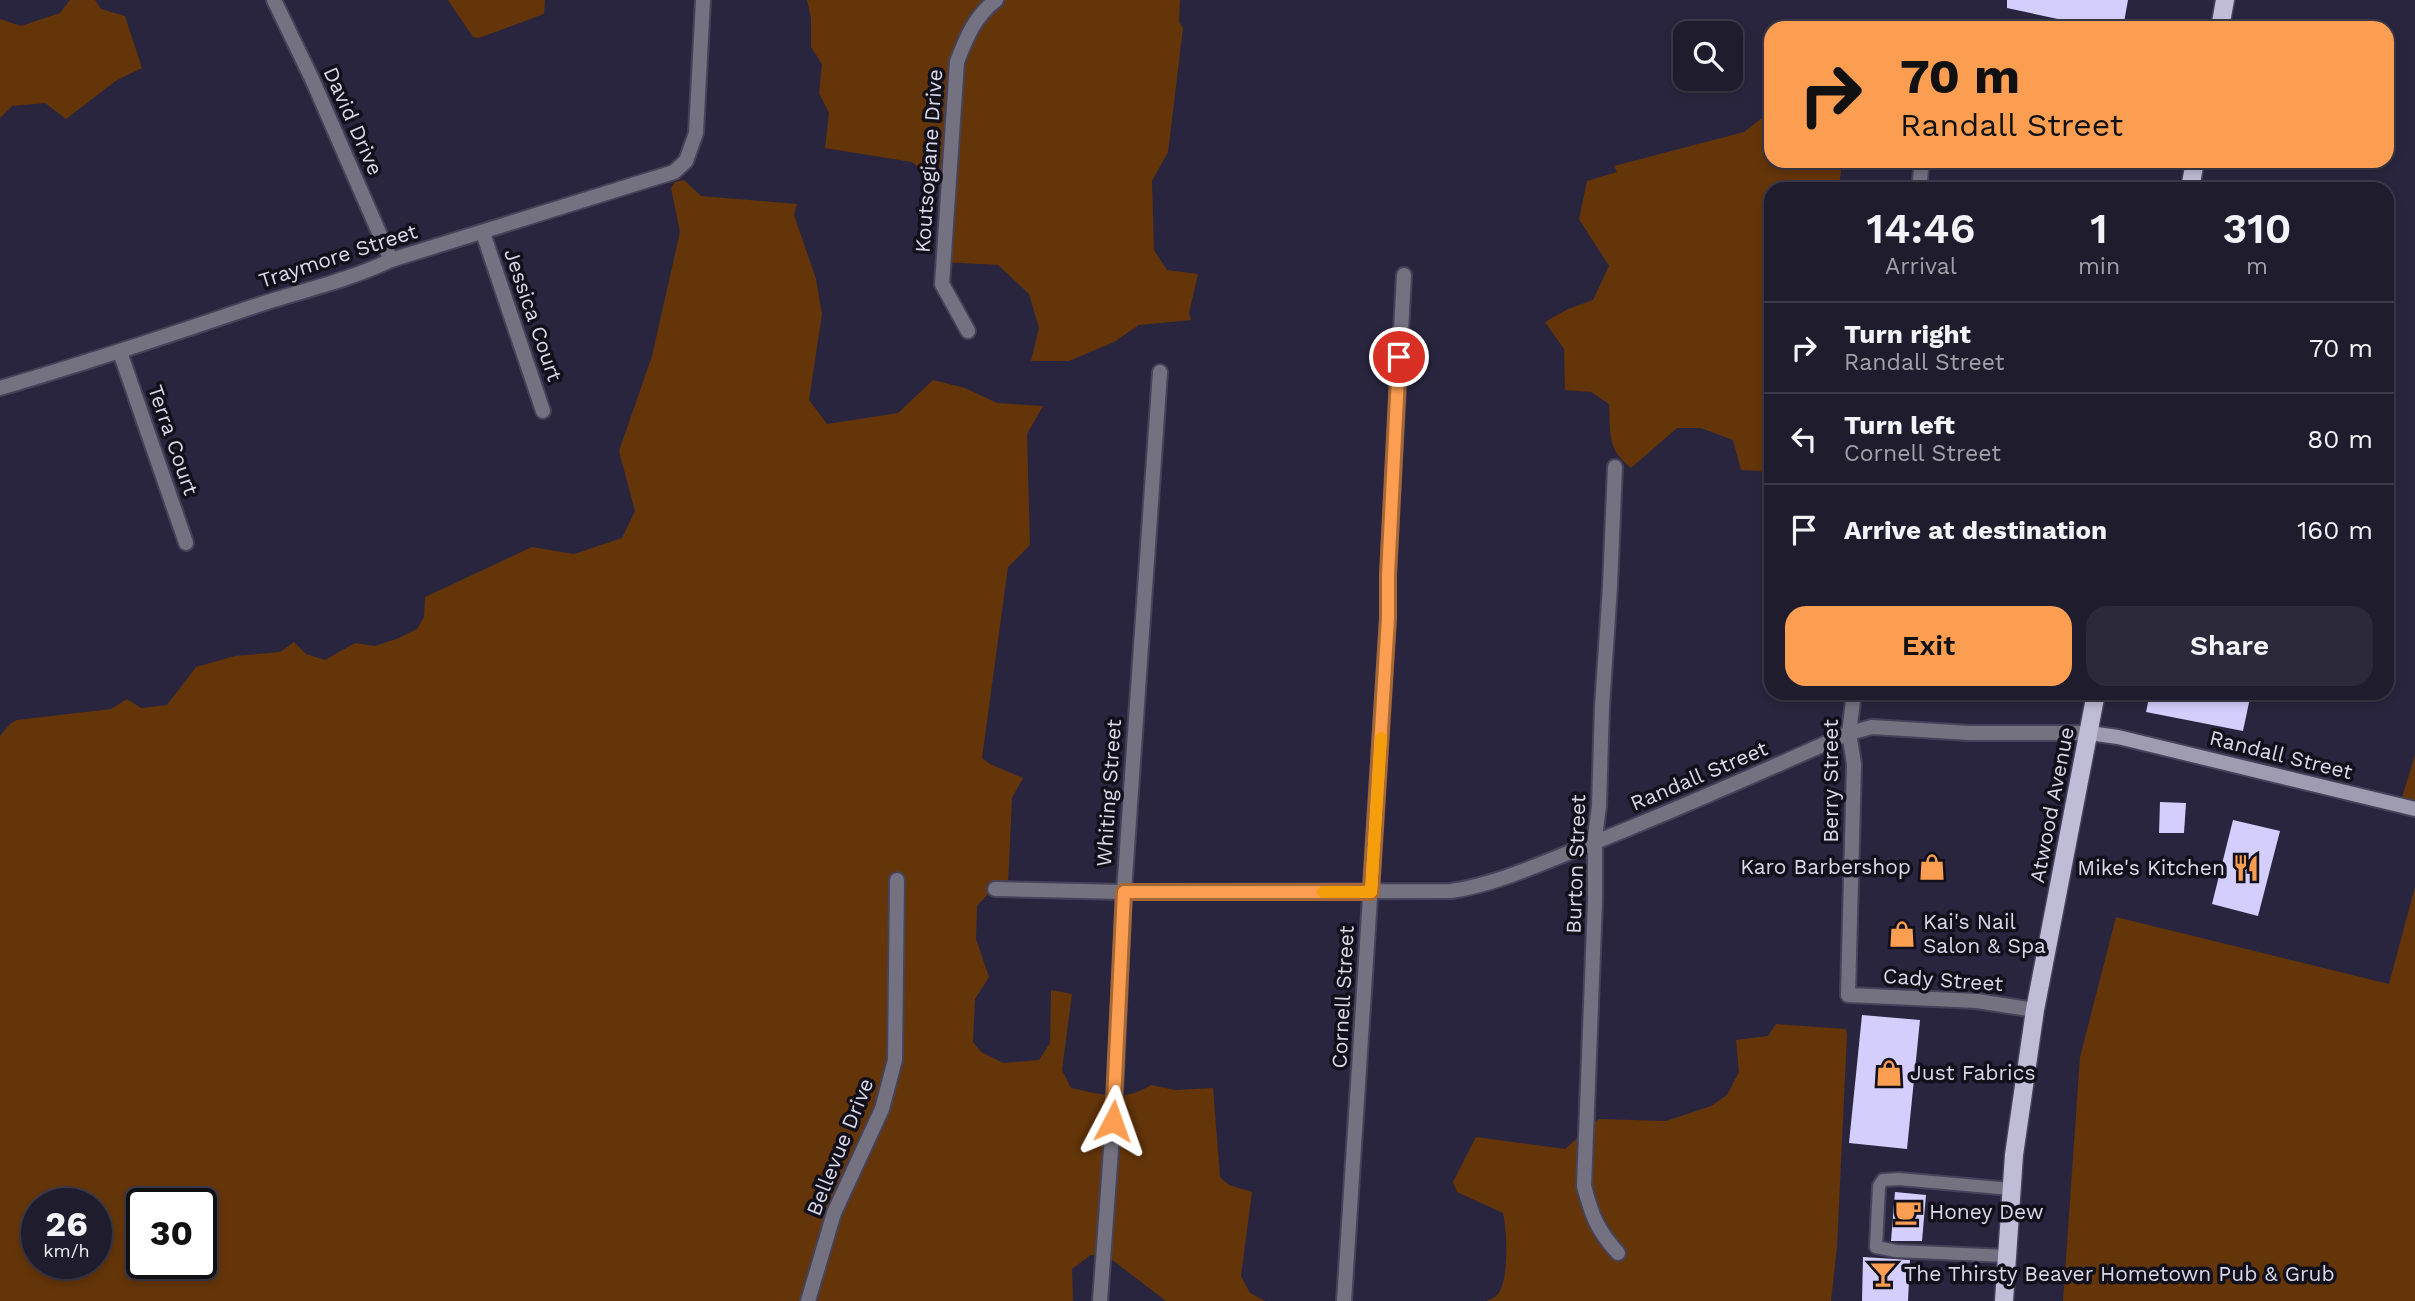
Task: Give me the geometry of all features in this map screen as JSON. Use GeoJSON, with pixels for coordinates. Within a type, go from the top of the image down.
{"type":"FeatureCollection","features":[{"type":"Feature","properties":{"kind":"main road"},"geometry":{"type":"LineString","coordinates":[[2221,21],[2225,0]]}},
{"type":"Feature","properties":{"kind":"main road","name":"Atwood Avenue"},"geometry":{"type":"LineString","coordinates":[[2004,1301],[2014,1155],[2035,1010],[2095,700]]}},
{"type":"Feature","properties":{"kind":"street","name":"David Drive"},"geometry":{"type":"LineString","coordinates":[[274,0],[312,79],[391,260]]}},
{"type":"Feature","properties":{"kind":"street","name":"Traymore Street"},"geometry":{"type":"LineString","coordinates":[[0,388],[367,272],[391,260],[674,172],[686,161],[696,132],[703,0]]}},
{"type":"Feature","properties":{"kind":"street","name":"Koutsogiane Drive"},"geometry":{"type":"LineString","coordinates":[[968,331],[942,284],[957,62],[968,33],[986,7],[996,0]]}},
{"type":"Feature","properties":{"kind":"street","name":"Jessica Court"},"geometry":{"type":"LineString","coordinates":[[483,233],[543,411]]}},
{"type":"Feature","properties":{"kind":"street","name":"Cornell Street"},"geometry":{"type":"LineString","coordinates":[[1344,1301],[1388,618],[1404,275]]}},
{"type":"Feature","properties":{"kind":"street","name":"Terra Court"},"geometry":{"type":"LineString","coordinates":[[120,352],[186,543]]}},
{"type":"Feature","properties":{"kind":"street","name":"Whiting Street"},"geometry":{"type":"LineString","coordinates":[[1100,1301],[1115,1095],[1124,892],[1160,372]]}},
{"type":"Feature","properties":{"kind":"street","name":"Burton Street"},"geometry":{"type":"LineString","coordinates":[[1615,467],[1595,842],[1584,1186],[1593,1220],[1601,1235],[1618,1253]]}},
{"type":"Feature","properties":{"kind":"street","name":"Berry Street"},"geometry":{"type":"LineString","coordinates":[[1848,995],[1854,764],[1849,733],[1853,700]]}},
{"type":"Feature","properties":{"kind":"street","name":"Randall Street"},"geometry":{"type":"LineString","coordinates":[[995,889],[1124,892],[1371,892],[1469,889],[1688,806],[1849,733],[1872,727],[1970,733],[2089,733],[2118,737],[2415,809]]}},
{"type":"Feature","properties":{"kind":"street","name":"Bellevue Drive"},"geometry":{"type":"LineString","coordinates":[[808,1301],[834,1213],[882,1109],[895,1060],[897,880]]}},
{"type":"Feature","properties":{"kind":"street","name":"Cady Street"},"geometry":{"type":"LineString","coordinates":[[1848,995],[1977,1001],[2035,1010]]}},
{"type":"Feature","properties":{"kind":"lane"},"geometry":{"type":"LineString","coordinates":[[2007,1256],[1896,1251],[1876,1247],[1879,1186],[1883,1180],[1899,1179],[2011,1188]]}},
{"type":"Feature","properties":{"kind":"shaded area"},"geometry":{"type":"Polygon","coordinates":[[[70,0],[95,0],[101,9],[125,16],[142,68],[117,80],[66,119],[45,103],[12,106],[0,118],[0,19],[21,26],[60,13],[70,0]]]}},
{"type":"Feature","properties":{"kind":"shaded area"},"geometry":{"type":"Polygon","coordinates":[[[448,0],[545,0],[544,14],[479,38],[473,37],[448,0]]]}},
{"type":"Feature","properties":{"kind":"shaded area"},"geometry":{"type":"Polygon","coordinates":[[[807,0],[1180,0],[1179,22],[1183,28],[1168,152],[1152,181],[1154,250],[1167,270],[1198,274],[1189,313],[1191,320],[1139,325],[1114,342],[1069,361],[1031,361],[1039,328],[1029,294],[998,265],[942,262],[947,191],[912,162],[825,148],[829,113],[819,93],[822,64],[811,47],[811,18],[807,0]]]}},
{"type":"Feature","properties":{"kind":"shaded area"},"geometry":{"type":"Polygon","coordinates":[[[1764,116],[1764,168],[1842,168],[1839,182],[1764,182],[1764,474],[1741,470],[1733,440],[1701,428],[1677,428],[1631,468],[1617,454],[1611,439],[1609,404],[1591,392],[1565,390],[1564,349],[1545,322],[1568,309],[1593,300],[1609,266],[1579,219],[1587,181],[1617,172],[1614,166],[1744,132],[1764,116]]]}},
{"type":"Feature","properties":{"kind":"shaded area"},"geometry":{"type":"Polygon","coordinates":[[[684,180],[701,196],[797,204],[794,215],[816,279],[822,314],[809,400],[827,424],[898,413],[933,380],[965,388],[997,403],[1043,406],[1027,434],[1030,545],[1008,567],[982,758],[1023,778],[1012,798],[1008,884],[989,893],[977,906],[976,939],[989,977],[975,999],[973,1042],[981,1052],[1003,1063],[1039,1060],[1050,1043],[1051,990],[1072,994],[1062,1070],[1071,1088],[1112,1096],[1131,1094],[1151,1085],[1175,1090],[1213,1088],[1220,1177],[1229,1185],[1252,1192],[1241,1276],[1250,1293],[1265,1301],[1166,1301],[1107,1256],[1091,1255],[1072,1269],[1073,1301],[0,1301],[0,736],[17,720],[111,709],[127,699],[141,708],[167,705],[196,667],[235,656],[280,652],[294,642],[306,654],[325,660],[355,643],[375,646],[417,629],[424,617],[425,597],[532,547],[574,554],[622,538],[635,511],[619,451],[652,356],[680,232],[671,188],[675,182],[684,180]]]}},
{"type":"Feature","properties":{"kind":"shaded area"},"geometry":{"type":"Polygon","coordinates":[[[2415,755],[2415,808],[2401,801],[2415,755]]]}},
{"type":"Feature","properties":{"kind":"shaded area"},"geometry":{"type":"Polygon","coordinates":[[[2415,887],[2415,1301],[2063,1301],[2080,1057],[2116,917],[2389,984],[2415,887]]]}},
{"type":"Feature","properties":{"kind":"shaded area"},"geometry":{"type":"Polygon","coordinates":[[[1776,1024],[1846,1029],[1837,1247],[1831,1301],[1486,1301],[1495,1297],[1504,1280],[1506,1231],[1503,1213],[1457,1192],[1453,1182],[1476,1137],[1565,1149],[1599,1119],[1666,1121],[1711,1106],[1727,1095],[1739,1072],[1736,1040],[1768,1036],[1776,1024]]]}},
{"type":"Feature","properties":{"kind":"building"},"geometry":{"type":"Polygon","coordinates":[[[2007,0],[2128,0],[2124,21],[2067,21],[2007,8],[2007,0]]]}},
{"type":"Feature","properties":{"kind":"building"},"geometry":{"type":"Polygon","coordinates":[[[2149,700],[2250,700],[2243,731],[2146,712],[2149,700]]]}},
{"type":"Feature","properties":{"kind":"building"},"geometry":{"type":"Polygon","coordinates":[[[2160,802],[2186,803],[2184,833],[2159,833],[2160,802]]]}},
{"type":"Feature","properties":{"kind":"building","name":"Mike's Kitchen"},"geometry":{"type":"Polygon","coordinates":[[[2233,820],[2280,831],[2258,916],[2212,904],[2233,820]]]}},
{"type":"Feature","properties":{"kind":"building"},"geometry":{"type":"Polygon","coordinates":[[[1862,1015],[1920,1020],[1907,1149],[1849,1143],[1862,1015]]]}},
{"type":"Feature","properties":{"kind":"building"},"geometry":{"type":"Polygon","coordinates":[[[1895,1192],[1926,1195],[1922,1241],[1891,1241],[1895,1192]]]}},
{"type":"Feature","properties":{"kind":"building"},"geometry":{"type":"Polygon","coordinates":[[[1863,1257],[1910,1260],[1908,1301],[1862,1301],[1863,1257]]]}},
{"type":"Feature","properties":{"kind":"slow traffic"},"geometry":{"type":"LineString","coordinates":[[1323,892],[1371,892],[1381,738]]}},
{"type":"Feature","properties":{"kind":"place","name":"Karo Barbershop"},"geometry":{"type":"Point","coordinates":[1932,867]}},
{"type":"Feature","properties":{"kind":"place","name":"Mike's Kitchen"},"geometry":{"type":"Point","coordinates":[2246,868]}},
{"type":"Feature","properties":{"kind":"place","name":"Kai's Nail Salon & Spa"},"geometry":{"type":"Point","coordinates":[1902,934]}},
{"type":"Feature","properties":{"kind":"place","name":"Just Fabrics"},"geometry":{"type":"Point","coordinates":[1889,1073]}},
{"type":"Feature","properties":{"kind":"place","name":"Honey Dew"},"geometry":{"type":"Point","coordinates":[1908,1212]}},
{"type":"Feature","properties":{"kind":"place","name":"The Thirsty Beaver Hometown Pub & Grub"},"geometry":{"type":"Point","coordinates":[1883,1274]}},
{"type":"Feature","properties":{"kind":"route"},"geometry":{"type":"LineString","coordinates":[[1113,1121],[1124,892],[1371,892],[1388,618],[1399,357]]}}]}
